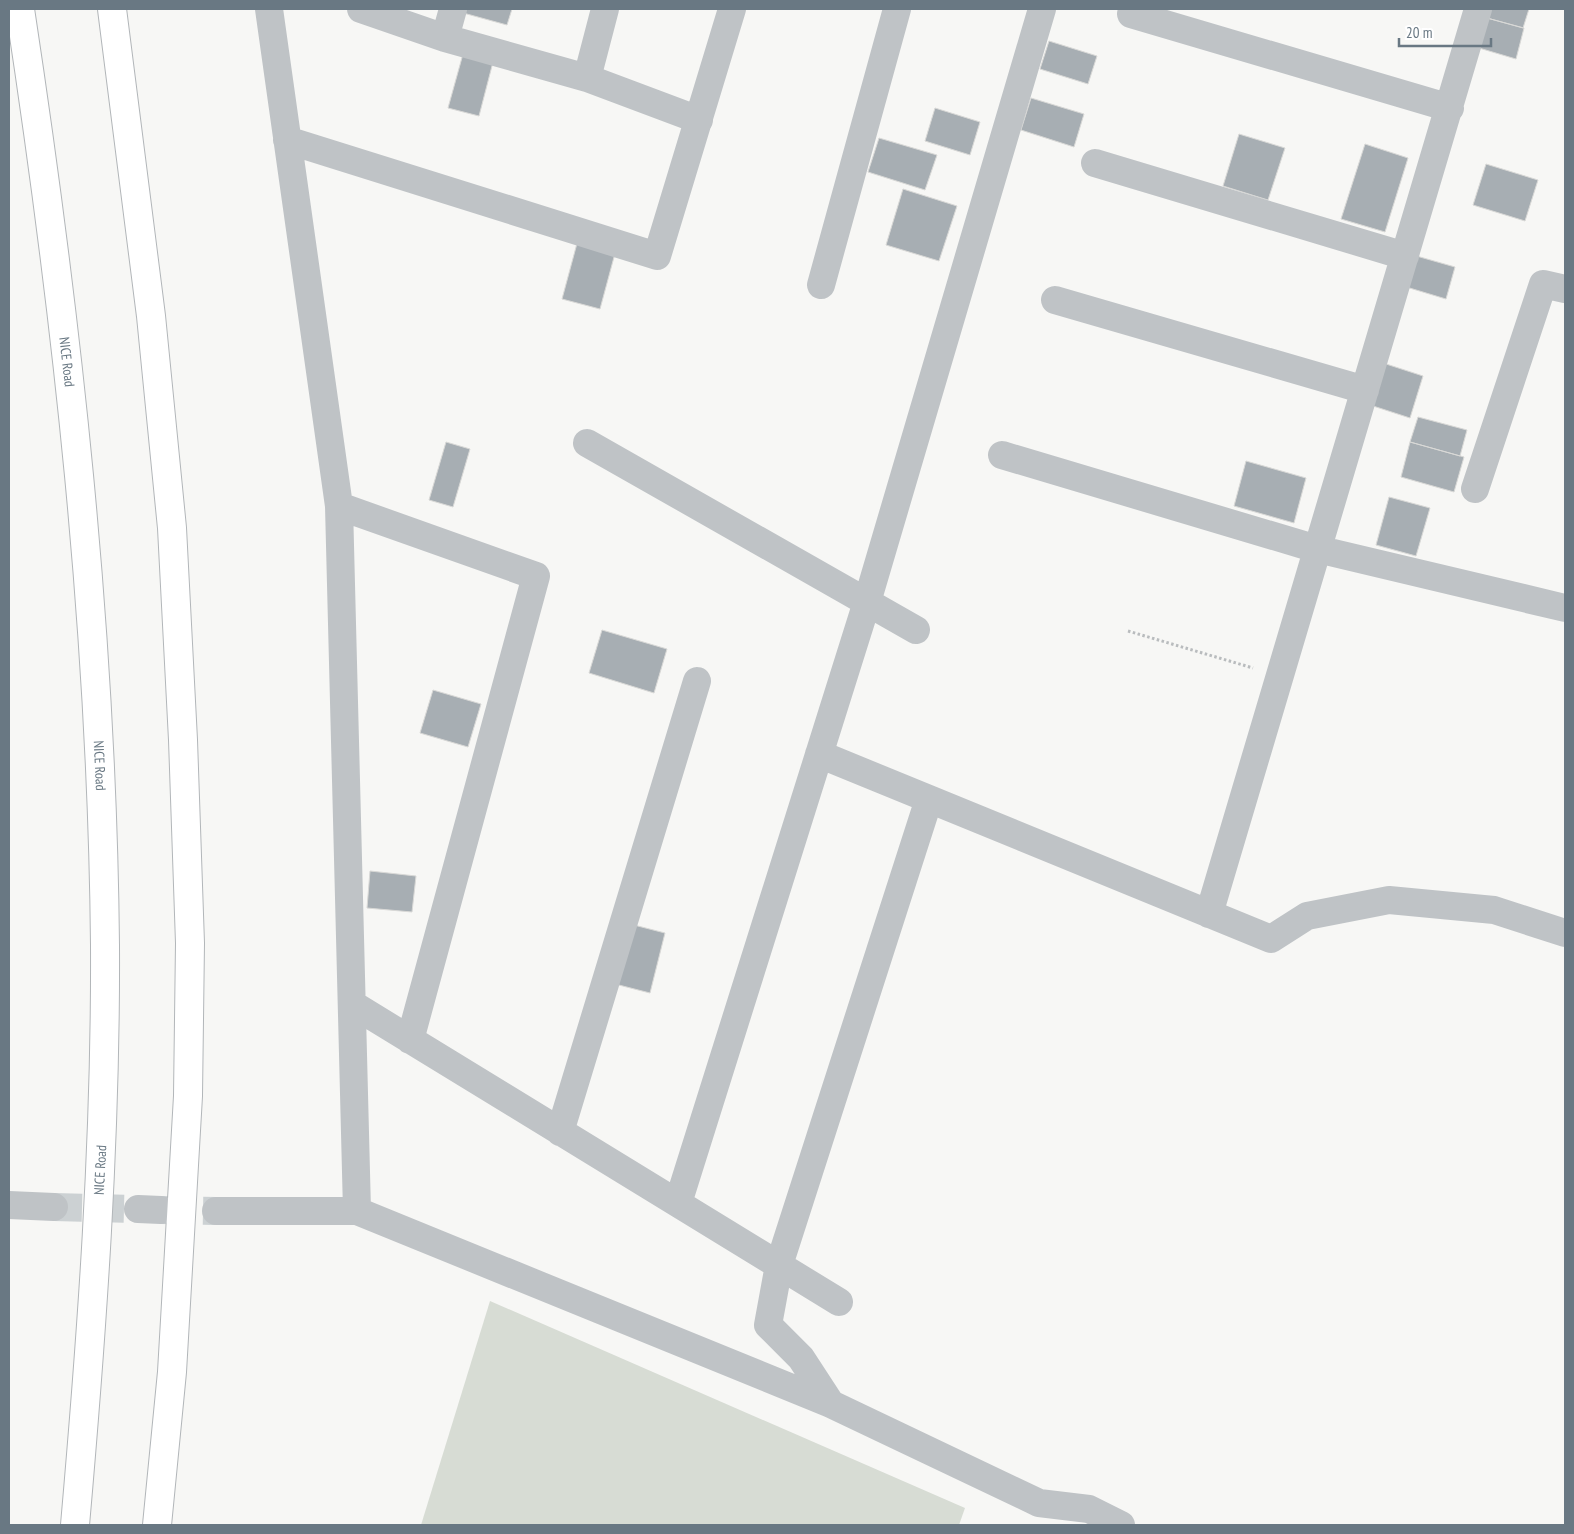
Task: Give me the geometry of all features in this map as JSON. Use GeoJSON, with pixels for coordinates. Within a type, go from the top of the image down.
{"type":"FeatureCollection","features":[{"type":"Feature","properties":{"kind":"highway","name":"NICE Road"},"geometry":{"type":"LineString","coordinates":[[20,9],[61,306],[83,530],[99,764],[105,944],[104,1096],[89,1366],[75,1525]]}},
{"type":"Feature","properties":{"kind":"highway"},"geometry":{"type":"LineString","coordinates":[[112,9],[151,316],[172,528],[183,740],[190,944],[187,1106],[172,1372],[158,1525]]}},
{"type":"Feature","properties":{"kind":"street"},"geometry":{"type":"LineString","coordinates":[[269,9],[339,506],[357,1211]]}},
{"type":"Feature","properties":{"kind":"street"},"geometry":{"type":"LineString","coordinates":[[361,9],[445,38],[587,78],[699,120]]}},
{"type":"Feature","properties":{"kind":"street"},"geometry":{"type":"LineString","coordinates":[[445,38],[453,9]]}},
{"type":"Feature","properties":{"kind":"street"},"geometry":{"type":"LineString","coordinates":[[587,78],[605,9]]}},
{"type":"Feature","properties":{"kind":"street"},"geometry":{"type":"LineString","coordinates":[[287,140],[657,256],[732,9]]}},
{"type":"Feature","properties":{"kind":"street"},"geometry":{"type":"LineString","coordinates":[[821,285],[896,9]]}},
{"type":"Feature","properties":{"kind":"street"},"geometry":{"type":"LineString","coordinates":[[678,1203],[867,602],[1042,9]]}},
{"type":"Feature","properties":{"kind":"street"},"geometry":{"type":"LineString","coordinates":[[1209,914],[1478,9]]}},
{"type":"Feature","properties":{"kind":"street"},"geometry":{"type":"LineString","coordinates":[[1131,14],[1450,108]]}},
{"type":"Feature","properties":{"kind":"street"},"geometry":{"type":"LineString","coordinates":[[1095,163],[1405,256]]}},
{"type":"Feature","properties":{"kind":"street"},"geometry":{"type":"LineString","coordinates":[[1475,490],[1543,284],[1565,289]]}},
{"type":"Feature","properties":{"kind":"street"},"geometry":{"type":"LineString","coordinates":[[1055,300],[1365,390]]}},
{"type":"Feature","properties":{"kind":"street"},"geometry":{"type":"LineString","coordinates":[[587,443],[916,630]]}},
{"type":"Feature","properties":{"kind":"street"},"geometry":{"type":"LineString","coordinates":[[1002,455],[1317,549],[1565,608]]}},
{"type":"Feature","properties":{"kind":"street"},"geometry":{"type":"LineString","coordinates":[[339,506],[536,576],[410,1040]]}},
{"type":"Feature","properties":{"kind":"street"},"geometry":{"type":"LineString","coordinates":[[560,1132],[697,681]]}},
{"type":"Feature","properties":{"kind":"street"},"geometry":{"type":"LineString","coordinates":[[819,754],[1271,939],[1307,916],[1389,900],[1494,910],[1565,933]]}},
{"type":"Feature","properties":{"kind":"street"},"geometry":{"type":"LineString","coordinates":[[831,1404],[801,1358],[768,1325],[779,1265],[929,799]]}},
{"type":"Feature","properties":{"kind":"street"},"geometry":{"type":"LineString","coordinates":[[352,1004],[840,1302]]}},
{"type":"Feature","properties":{"kind":"street"},"geometry":{"type":"LineString","coordinates":[[9,1205],[54,1207]]}},
{"type":"Feature","properties":{"kind":"street"},"geometry":{"type":"LineString","coordinates":[[216,1211],[357,1211],[831,1404],[1039,1503],[1090,1509],[1122,1525]]}},
{"type":"Feature","properties":{"kind":"path"},"geometry":{"type":"LineString","coordinates":[[1128,630],[1280,676]]}},
{"type":"Feature","properties":{"kind":"shaded area"},"geometry":{"type":"Polygon","coordinates":[[[490,1301],[965,1508],[959,1525],[421,1525],[490,1301]]]}},
{"type":"Feature","properties":{"kind":"building"},"geometry":{"type":"Polygon","coordinates":[[[456,9],[512,9],[507,25],[456,11],[456,9]]]}},
{"type":"Feature","properties":{"kind":"building"},"geometry":{"type":"Polygon","coordinates":[[[1489,9],[1529,9],[1523,28],[1487,18],[1489,9]]]}},
{"type":"Feature","properties":{"kind":"building"},"geometry":{"type":"Polygon","coordinates":[[[1487,18],[1524,28],[1516,59],[1479,48],[1487,18]]]}},
{"type":"Feature","properties":{"kind":"building"},"geometry":{"type":"Polygon","coordinates":[[[1049,41],[1097,56],[1088,84],[1040,69],[1049,41]]]}},
{"type":"Feature","properties":{"kind":"building"},"geometry":{"type":"Polygon","coordinates":[[[463,54],[493,62],[479,116],[448,108],[463,54]]]}},
{"type":"Feature","properties":{"kind":"building"},"geometry":{"type":"Polygon","coordinates":[[[1031,98],[1084,114],[1074,147],[1021,130],[1031,98]]]}},
{"type":"Feature","properties":{"kind":"building"},"geometry":{"type":"Polygon","coordinates":[[[935,108],[980,122],[970,155],[925,141],[935,108]]]}},
{"type":"Feature","properties":{"kind":"building"},"geometry":{"type":"Polygon","coordinates":[[[1239,134],[1285,148],[1268,200],[1223,186],[1239,134]]]}},
{"type":"Feature","properties":{"kind":"building"},"geometry":{"type":"Polygon","coordinates":[[[879,138],[937,155],[925,190],[868,172],[879,138]]]}},
{"type":"Feature","properties":{"kind":"building"},"geometry":{"type":"Polygon","coordinates":[[[1365,144],[1408,158],[1385,232],[1341,219],[1365,144]]]}},
{"type":"Feature","properties":{"kind":"building"},"geometry":{"type":"Polygon","coordinates":[[[1486,164],[1538,180],[1525,221],[1473,205],[1486,164]]]}},
{"type":"Feature","properties":{"kind":"building"},"geometry":{"type":"Polygon","coordinates":[[[903,189],[957,206],[939,261],[886,245],[903,189]]]}},
{"type":"Feature","properties":{"kind":"building"},"geometry":{"type":"Polygon","coordinates":[[[579,236],[617,246],[600,309],[562,299],[579,236]]]}},
{"type":"Feature","properties":{"kind":"building"},"geometry":{"type":"Polygon","coordinates":[[[1413,255],[1455,267],[1446,299],[1403,286],[1413,255]]]}},
{"type":"Feature","properties":{"kind":"building"},"geometry":{"type":"Polygon","coordinates":[[[1380,362],[1423,376],[1410,418],[1367,404],[1380,362]]]}},
{"type":"Feature","properties":{"kind":"building"},"geometry":{"type":"Polygon","coordinates":[[[1418,417],[1467,430],[1460,456],[1410,442],[1418,417]]]}},
{"type":"Feature","properties":{"kind":"building"},"geometry":{"type":"Polygon","coordinates":[[[446,442],[470,449],[453,507],[429,500],[446,442]]]}},
{"type":"Feature","properties":{"kind":"building"},"geometry":{"type":"Polygon","coordinates":[[[1410,442],[1464,457],[1454,492],[1401,477],[1410,442]]]}},
{"type":"Feature","properties":{"kind":"building"},"geometry":{"type":"Polygon","coordinates":[[[1246,461],[1306,478],[1294,523],[1234,506],[1246,461]]]}},
{"type":"Feature","properties":{"kind":"building"},"geometry":{"type":"Polygon","coordinates":[[[1389,497],[1430,508],[1416,556],[1376,545],[1389,497]]]}},
{"type":"Feature","properties":{"kind":"building"},"geometry":{"type":"Polygon","coordinates":[[[602,630],[667,649],[654,693],[589,673],[602,630]]]}},
{"type":"Feature","properties":{"kind":"building"},"geometry":{"type":"Polygon","coordinates":[[[433,690],[481,704],[468,747],[420,733],[433,690]]]}},
{"type":"Feature","properties":{"kind":"building"},"geometry":{"type":"Polygon","coordinates":[[[370,871],[416,876],[412,912],[367,908],[370,871]]]}},
{"type":"Feature","properties":{"kind":"building"},"geometry":{"type":"Polygon","coordinates":[[[630,924],[665,933],[650,993],[615,984],[630,924]]]}},
{"type":"Feature","properties":{"kind":"tunnel"},"geometry":{"type":"LineString","coordinates":[[54,1207],[138,1209]]}},
{"type":"Feature","properties":{"kind":"tunnel"},"geometry":{"type":"LineString","coordinates":[[161,1210],[216,1211]]}}]}
